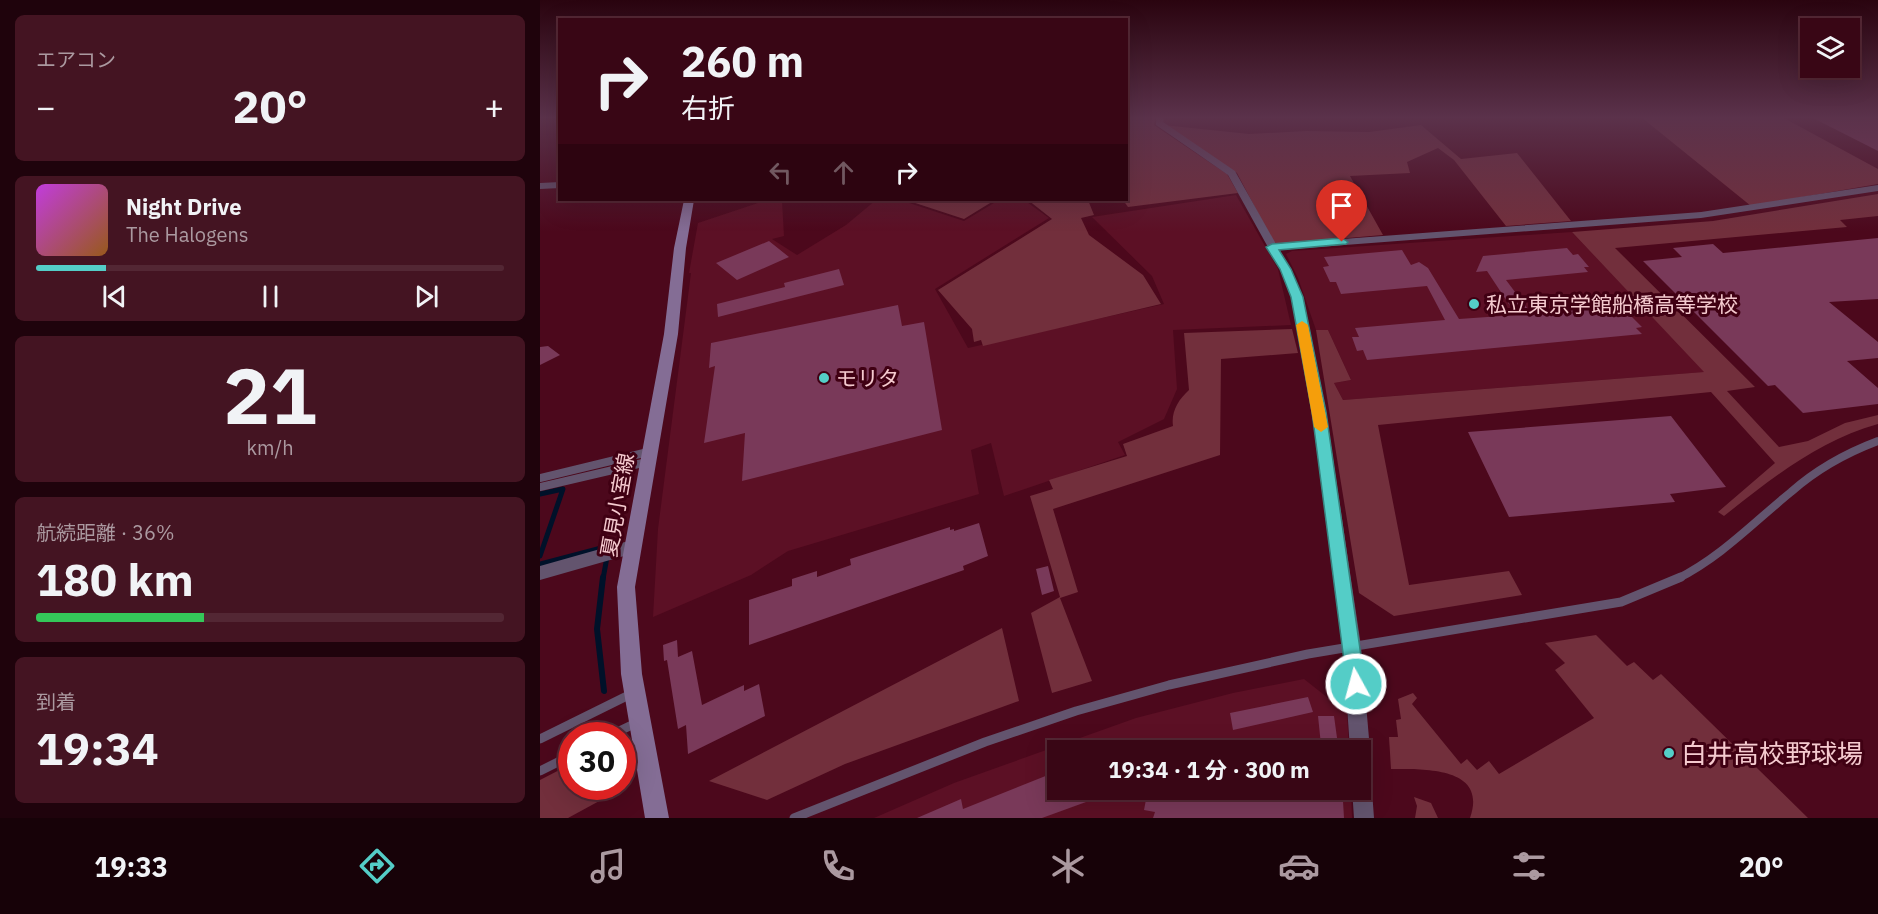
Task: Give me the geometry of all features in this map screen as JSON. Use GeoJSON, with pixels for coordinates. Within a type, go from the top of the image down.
{"type":"FeatureCollection","features":[{"type":"Feature","properties":{"kind":"main road","name":"夏見小室線"},"geometry":{"type":"LineString","coordinates":[[657,818],[638,722],[626,618],[626,587],[671,334],[680,248],[689,201]]}},
{"type":"Feature","properties":{"kind":"street"},"geometry":{"type":"LineString","coordinates":[[1205,155],[1232,173],[1286,269],[1297,297],[1319,412],[1352,646],[1359,740]]}},
{"type":"Feature","properties":{"kind":"street"},"geometry":{"type":"LineString","coordinates":[[540,186],[558,185]]}},
{"type":"Feature","properties":{"kind":"street"},"geometry":{"type":"LineString","coordinates":[[1272,247],[1701,215],[1878,188]]}},
{"type":"Feature","properties":{"kind":"street"},"geometry":{"type":"LineString","coordinates":[[540,573],[632,547]]}},
{"type":"Feature","properties":{"kind":"street"},"geometry":{"type":"LineString","coordinates":[[1363,800],[1364,818]]}},
{"type":"Feature","properties":{"kind":"lane"},"geometry":{"type":"LineString","coordinates":[[794,818],[942,758],[1143,691],[1204,676],[1352,646],[1582,610],[1621,602],[1653,591],[1713,558],[1817,471],[1845,454],[1878,441]]}},
{"type":"Feature","properties":{"kind":"lane"},"geometry":{"type":"LineString","coordinates":[[540,478],[648,457]]}},
{"type":"Feature","properties":{"kind":"lane"},"geometry":{"type":"LineString","coordinates":[[540,487],[648,457]]}},
{"type":"Feature","properties":{"kind":"lane"},"geometry":{"type":"LineString","coordinates":[[540,739],[635,692]]}},
{"type":"Feature","properties":{"kind":"lane"},"geometry":{"type":"LineString","coordinates":[[540,771],[558,762]]}},
{"type":"Feature","properties":{"kind":"shaded area"},"geometry":{"type":"Polygon","coordinates":[[[1128,155],[1199,155],[1227,174],[1238,193],[1128,207],[1124,201],[1128,201],[1128,155]]]}},
{"type":"Feature","properties":{"kind":"shaded area"},"geometry":{"type":"Polygon","coordinates":[[[1210,155],[1422,155],[1407,162],[1410,173],[1350,176],[1383,235],[1278,244],[1273,242],[1237,173],[1210,155]]]}},
{"type":"Feature","properties":{"kind":"shaded area"},"geometry":{"type":"Polygon","coordinates":[[[1448,155],[1456,155],[1461,159],[1519,155],[1571,221],[1506,226],[1454,160],[1448,155]]]}},
{"type":"Feature","properties":{"kind":"shaded area"},"geometry":{"type":"Polygon","coordinates":[[[1688,155],[1852,155],[1878,169],[1878,184],[1751,206],[1688,155]]]}},
{"type":"Feature","properties":{"kind":"shaded area"},"geometry":{"type":"Polygon","coordinates":[[[1878,194],[1878,216],[1840,220],[1847,227],[1615,248],[1755,387],[1727,391],[1779,447],[1808,441],[1845,423],[1878,415],[1878,424],[1835,440],[1796,462],[1724,516],[1718,512],[1775,463],[1711,392],[1378,425],[1409,585],[1509,571],[1522,595],[1394,616],[1359,593],[1316,330],[1328,330],[1351,380],[1334,383],[1343,400],[1704,372],[1572,232],[1713,221],[1878,194]]]}},
{"type":"Feature","properties":{"kind":"shaded area"},"geometry":{"type":"Polygon","coordinates":[[[1236,195],[1278,269],[1291,325],[1173,330],[1177,389],[1164,419],[1118,442],[1125,455],[1004,496],[991,443],[971,450],[979,494],[788,551],[751,575],[653,617],[658,529],[691,273],[689,273],[698,223],[764,201],[782,201],[784,236],[772,239],[797,255],[846,225],[875,201],[903,201],[964,221],[997,201],[1025,201],[1049,218],[935,289],[968,348],[1164,304],[1152,276],[1092,217],[1236,195]]]}},
{"type":"Feature","properties":{"kind":"shaded area"},"geometry":{"type":"Polygon","coordinates":[[[909,201],[993,201],[964,219],[909,201]]]}},
{"type":"Feature","properties":{"kind":"shaded area"},"geometry":{"type":"Polygon","coordinates":[[[1029,201],[1088,201],[1094,215],[1081,218],[1089,235],[1143,275],[1161,304],[983,346],[981,340],[974,342],[972,329],[938,290],[1052,219],[1029,201]]]}},
{"type":"Feature","properties":{"kind":"shaded area","name":"私立東京学館船橋高等学校"},"geometry":{"type":"Polygon","coordinates":[[[1572,232],[1705,372],[1343,400],[1334,383],[1351,380],[1328,330],[1316,330],[1298,278],[1286,254],[1292,251],[1572,232]]]}},
{"type":"Feature","properties":{"kind":"shaded area"},"geometry":{"type":"Polygon","coordinates":[[[1292,329],[1298,353],[1221,359],[1220,455],[1053,509],[1078,592],[1060,598],[1092,681],[1052,693],[1031,613],[1060,597],[1030,496],[1053,489],[1049,480],[1127,456],[1123,444],[1173,426],[1176,406],[1189,390],[1184,333],[1292,329]]]}},
{"type":"Feature","properties":{"kind":"shaded area"},"geometry":{"type":"Polygon","coordinates":[[[1002,628],[1019,701],[845,764],[767,800],[709,781],[1002,628]]]}},
{"type":"Feature","properties":{"kind":"shaded area"},"geometry":{"type":"Polygon","coordinates":[[[1596,635],[1627,666],[1634,662],[1653,680],[1661,674],[1808,818],[1470,818],[1473,801],[1470,789],[1462,780],[1436,771],[1391,769],[1389,737],[1398,737],[1396,720],[1401,719],[1398,699],[1413,693],[1417,698],[1412,704],[1461,764],[1467,759],[1477,770],[1489,761],[1499,774],[1594,718],[1555,670],[1565,663],[1545,643],[1596,635]]]}},
{"type":"Feature","properties":{"kind":"shaded area"},"geometry":{"type":"Polygon","coordinates":[[[1304,679],[1347,713],[1348,740],[1074,740],[1136,718],[1233,693],[1304,679]]]}},
{"type":"Feature","properties":{"kind":"shaded area"},"geometry":{"type":"Polygon","coordinates":[[[1047,750],[1047,800],[1351,800],[1352,818],[874,818],[954,783],[1047,750]]]}},
{"type":"Feature","properties":{"kind":"shaded area"},"geometry":{"type":"Polygon","coordinates":[[[558,771],[558,800],[601,800],[568,818],[540,818],[540,780],[558,771]]]}},
{"type":"Feature","properties":{"kind":"shaded area"},"geometry":{"type":"Polygon","coordinates":[[[1414,797],[1431,803],[1438,818],[1415,818],[1417,806],[1414,797]]]}},
{"type":"Feature","properties":{"kind":"building"},"geometry":{"type":"Polygon","coordinates":[[[1878,238],[1878,299],[1829,302],[1878,342],[1878,358],[1847,361],[1878,388],[1878,404],[1803,413],[1775,385],[1768,386],[1643,261],[1682,257],[1673,248],[1713,244],[1723,253],[1878,238]]]}},
{"type":"Feature","properties":{"kind":"building"},"geometry":{"type":"Polygon","coordinates":[[[769,241],[789,257],[737,280],[716,263],[769,241]]]}},
{"type":"Feature","properties":{"kind":"building"},"geometry":{"type":"Polygon","coordinates":[[[1567,248],[1573,255],[1578,254],[1589,267],[1584,267],[1588,272],[1506,280],[1531,313],[1617,307],[1625,314],[1629,314],[1642,327],[1636,328],[1642,334],[1367,360],[1363,350],[1357,351],[1352,337],[1359,337],[1355,328],[1445,320],[1427,286],[1341,294],[1336,282],[1330,282],[1323,267],[1329,266],[1324,257],[1402,250],[1411,265],[1419,262],[1428,268],[1459,319],[1516,315],[1487,271],[1476,272],[1483,256],[1567,248]]]}},
{"type":"Feature","properties":{"kind":"building"},"geometry":{"type":"Polygon","coordinates":[[[839,269],[844,285],[718,317],[717,304],[785,287],[784,283],[839,269]]]}},
{"type":"Feature","properties":{"kind":"building","name":"モリタ"},"geometry":{"type":"Polygon","coordinates":[[[898,305],[902,326],[924,322],[942,430],[742,481],[745,433],[704,443],[715,366],[709,368],[711,343],[898,305]]]}},
{"type":"Feature","properties":{"kind":"building"},"geometry":{"type":"Polygon","coordinates":[[[548,346],[560,355],[540,365],[540,347],[548,346]]]}},
{"type":"Feature","properties":{"kind":"building"},"geometry":{"type":"Polygon","coordinates":[[[1671,416],[1726,487],[1670,494],[1675,502],[1509,517],[1468,432],[1671,416]]]}},
{"type":"Feature","properties":{"kind":"building"},"geometry":{"type":"Polygon","coordinates":[[[979,523],[988,556],[963,566],[964,570],[749,645],[749,600],[792,586],[792,579],[817,571],[817,577],[851,565],[850,559],[950,527],[950,530],[954,529],[954,531],[979,523]]]}},
{"type":"Feature","properties":{"kind":"building"},"geometry":{"type":"Polygon","coordinates":[[[1048,566],[1054,591],[1042,595],[1036,569],[1048,566]]]}},
{"type":"Feature","properties":{"kind":"building"},"geometry":{"type":"Polygon","coordinates":[[[677,640],[678,657],[692,651],[702,705],[744,685],[744,691],[759,684],[765,716],[688,754],[686,725],[678,729],[667,660],[664,661],[663,645],[677,640]]]}},
{"type":"Feature","properties":{"kind":"building"},"geometry":{"type":"Polygon","coordinates":[[[1308,697],[1313,712],[1233,730],[1230,713],[1308,697]]]}},
{"type":"Feature","properties":{"kind":"building"},"geometry":{"type":"Polygon","coordinates":[[[1318,716],[1334,716],[1337,740],[1320,740],[1318,716]]]}},
{"type":"Feature","properties":{"kind":"building"},"geometry":{"type":"Polygon","coordinates":[[[1047,775],[1047,800],[1086,800],[1086,802],[1042,818],[917,818],[961,799],[963,809],[1047,775]]]}},
{"type":"Feature","properties":{"kind":"building"},"geometry":{"type":"Polygon","coordinates":[[[1146,800],[1323,800],[1343,801],[1344,818],[1153,818],[1155,812],[1144,810],[1146,800]]]}},
{"type":"Feature","properties":{"kind":"waterway"},"geometry":{"type":"LineString","coordinates":[[540,494],[563,489],[540,556]]}},
{"type":"Feature","properties":{"kind":"waterway"},"geometry":{"type":"LineString","coordinates":[[540,564],[609,546],[603,579]]}},
{"type":"Feature","properties":{"kind":"waterway"},"geometry":{"type":"LineString","coordinates":[[603,577],[597,629],[604,691]]}},
{"type":"Feature","properties":{"kind":"slow traffic"},"geometry":{"type":"LineString","coordinates":[[1302,325],[1321,427]]}},
{"type":"Feature","properties":{"kind":"place","name":"私立東京学館船橋高等学校"},"geometry":{"type":"Point","coordinates":[1474,304]}},
{"type":"Feature","properties":{"kind":"place","name":"モリタ"},"geometry":{"type":"Point","coordinates":[824,378]}},
{"type":"Feature","properties":{"kind":"place","name":"白井高校野球場"},"geometry":{"type":"Point","coordinates":[1669,753]}},
{"type":"Feature","properties":{"kind":"route"},"geometry":{"type":"LineString","coordinates":[[1342,242],[1272,247],[1286,269],[1297,297],[1319,412],[1356,684]]}}]}
